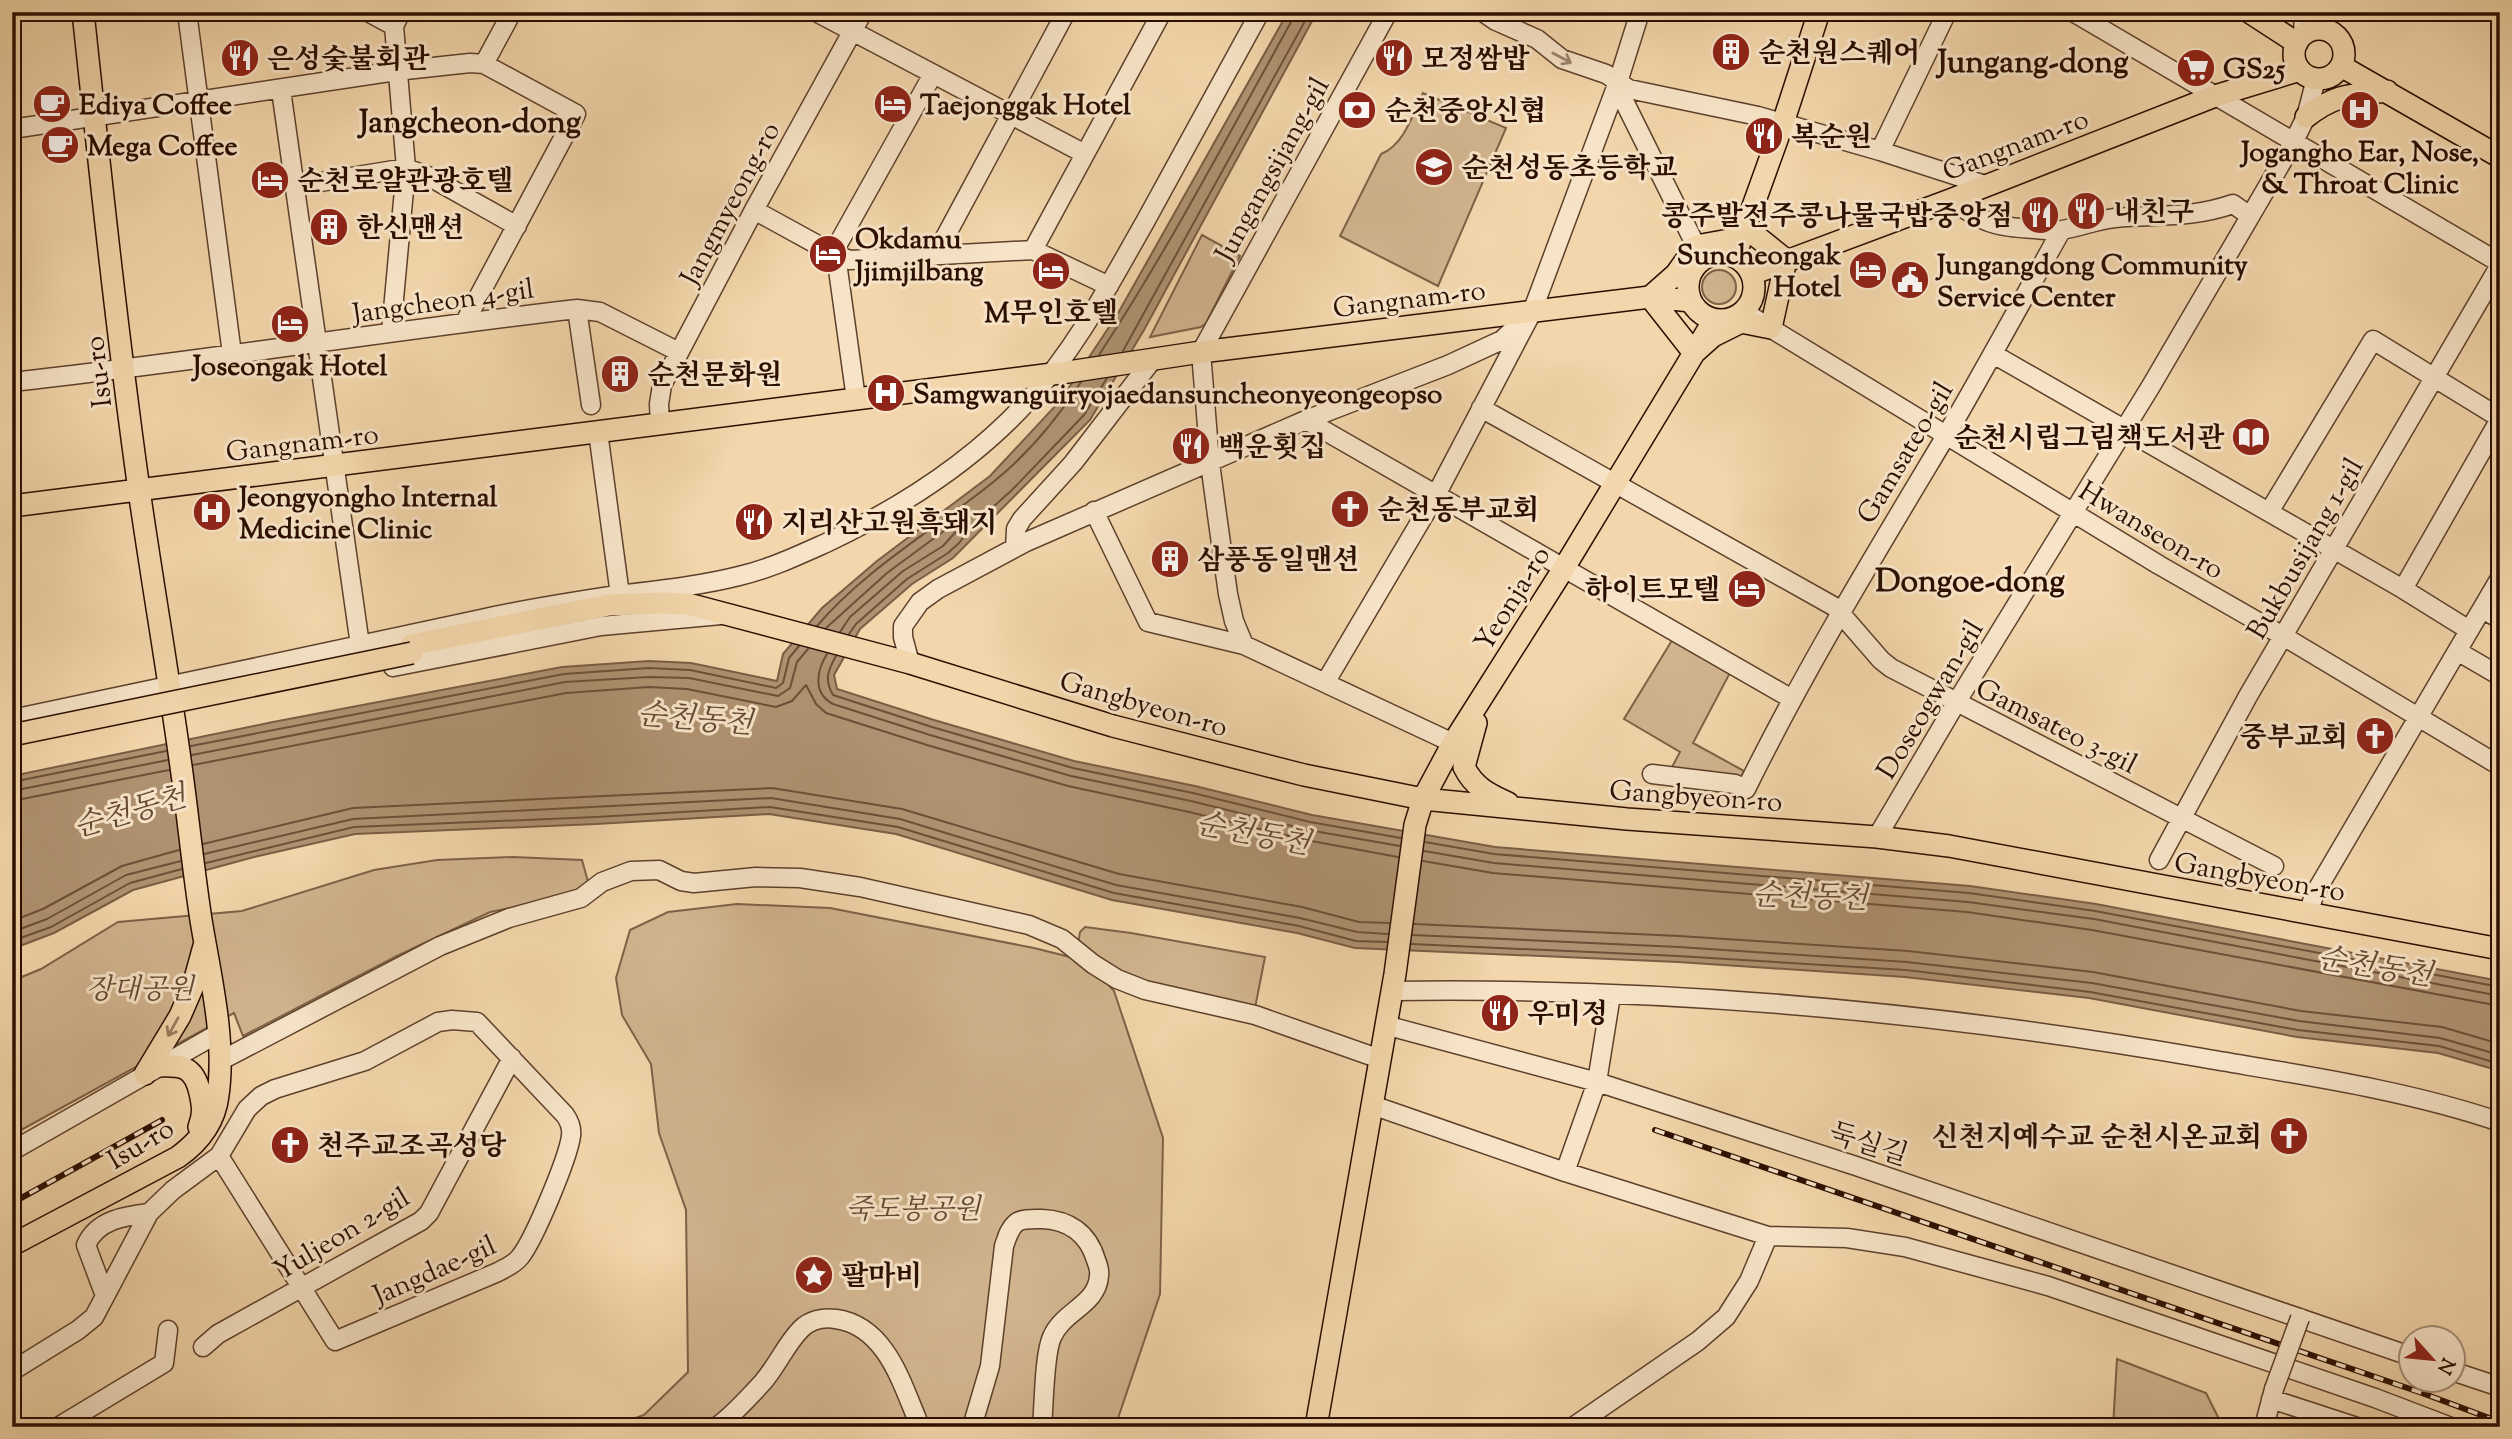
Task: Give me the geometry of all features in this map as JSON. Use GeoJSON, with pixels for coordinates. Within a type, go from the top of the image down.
{"type":"FeatureCollection","features":[{"type":"Feature","properties":{"kind":"main road","name":"Isu-ro"},"geometry":{"type":"LineString","coordinates":[[12,1245],[178,1157],[201,1138],[211,1119],[218,1095],[220,1061],[214,995],[175,717],[139,490],[83,12]]}},
{"type":"Feature","properties":{"kind":"main road"},"geometry":{"type":"LineString","coordinates":[[1735,256],[1819,12]]}},
{"type":"Feature","properties":{"kind":"main road"},"geometry":{"type":"LineString","coordinates":[[2249,12],[2313,30],[2330,32],[2338,38],[2343,47],[2341,66],[2335,74],[2326,78],[2308,75],[2295,61],[2294,52],[2313,30]]}},
{"type":"Feature","properties":{"kind":"main road"},"geometry":{"type":"LineString","coordinates":[[2341,66],[2500,157]]}},
{"type":"Feature","properties":{"kind":"main road","name":"Gangnam-ro"},"geometry":{"type":"LineString","coordinates":[[1752,274],[2215,96],[2308,75]]}},
{"type":"Feature","properties":{"kind":"main road"},"geometry":{"type":"LineString","coordinates":[[2306,117],[2323,104],[2347,95],[2387,91]]}},
{"type":"Feature","properties":{"kind":"main road"},"geometry":{"type":"LineString","coordinates":[[1746,228],[1786,260],[1771,328],[1741,322],[1713,336],[1694,353],[1650,297],[1698,253],[1729,240],[1746,228]]}},
{"type":"Feature","properties":{"kind":"main road"},"geometry":{"type":"LineString","coordinates":[[1698,253],[1735,256],[1742,261],[1752,274],[1754,294],[1744,312],[1735,318],[1714,320],[1704,316],[1691,301],[1688,283],[1698,253]]}},
{"type":"Feature","properties":{"kind":"main road","name":"Gangnam-ro"},"geometry":{"type":"LineString","coordinates":[[12,506],[660,425],[1201,352],[1650,297],[1691,301]]}},
{"type":"Feature","properties":{"kind":"main road","name":"Yeonja-ro"},"geometry":{"type":"LineString","coordinates":[[1316,1427],[1394,983],[1415,825],[1423,799],[1453,743],[1564,568],[1714,320]]}},
{"type":"Feature","properties":{"kind":"main road"},"geometry":{"type":"LineString","coordinates":[[12,735],[609,605],[688,604],[724,615]]}},
{"type":"Feature","properties":{"kind":"main road"},"geometry":{"type":"LineString","coordinates":[[12,729],[198,691],[302,666],[603,616],[675,612],[724,615]]}},
{"type":"Feature","properties":{"kind":"main road","name":"Gangbyeon-ro"},"geometry":{"type":"LineString","coordinates":[[724,615],[904,662],[1126,729],[1304,775],[1423,799],[1627,819],[1877,837],[1949,846],[2500,949]]}},
{"type":"Feature","properties":{"kind":"main road"},"geometry":{"type":"LineString","coordinates":[[1486,691],[1466,752],[1464,767],[1470,779],[1482,791],[1522,810]]}},
{"type":"Feature","properties":{"kind":"main road"},"geometry":{"type":"LineString","coordinates":[[151,1070],[189,996],[205,941]]}},
{"type":"Feature","properties":{"kind":"main road"},"geometry":{"type":"LineString","coordinates":[[151,1070],[177,1065],[197,1078],[203,1116],[193,1137],[178,1157]]}},
{"type":"Feature","properties":{"kind":"street"},"geometry":{"type":"LineString","coordinates":[[187,12],[201,102],[232,354]]}},
{"type":"Feature","properties":{"kind":"street"},"geometry":{"type":"LineString","coordinates":[[368,12],[398,19],[396,71],[406,168],[391,332]]}},
{"type":"Feature","properties":{"kind":"street"},"geometry":{"type":"LineString","coordinates":[[484,64],[512,12]]}},
{"type":"Feature","properties":{"kind":"street"},"geometry":{"type":"LineString","coordinates":[[816,12],[1086,154]]}},
{"type":"Feature","properties":{"kind":"street","name":"Jangmyeong-ro"},"geometry":{"type":"LineString","coordinates":[[660,425],[662,385],[863,12]]}},
{"type":"Feature","properties":{"kind":"street"},"geometry":{"type":"LineString","coordinates":[[935,256],[1066,12]]}},
{"type":"Feature","properties":{"kind":"street"},"geometry":{"type":"LineString","coordinates":[[1033,250],[1162,12]]}},
{"type":"Feature","properties":{"kind":"street"},"geometry":{"type":"LineString","coordinates":[[12,719],[528,609],[684,588],[741,576],[770,567],[858,527],[910,498],[970,456],[1060,373],[1260,12]]}},
{"type":"Feature","properties":{"kind":"street","name":"Jungangsijang-gil"},"geometry":{"type":"LineString","coordinates":[[1201,352],[1388,12]]}},
{"type":"Feature","properties":{"kind":"street"},"geometry":{"type":"LineString","coordinates":[[1483,12],[1496,21],[1538,39],[1562,59],[1606,74],[1629,89],[1783,123],[1880,151],[1985,186]]}},
{"type":"Feature","properties":{"kind":"street"},"geometry":{"type":"LineString","coordinates":[[1325,683],[1436,495],[1532,312],[1618,82],[1640,12]]}},
{"type":"Feature","properties":{"kind":"street"},"geometry":{"type":"LineString","coordinates":[[1880,151],[1947,12]]}},
{"type":"Feature","properties":{"kind":"street"},"geometry":{"type":"LineString","coordinates":[[2073,12],[2500,264]]}},
{"type":"Feature","properties":{"kind":"street"},"geometry":{"type":"LineString","coordinates":[[2304,12],[2313,30]]}},
{"type":"Feature","properties":{"kind":"street"},"geometry":{"type":"LineString","coordinates":[[12,129],[396,71],[470,62],[484,64],[576,114],[465,322]]}},
{"type":"Feature","properties":{"kind":"street"},"geometry":{"type":"LineString","coordinates":[[856,399],[835,254],[933,74]]}},
{"type":"Feature","properties":{"kind":"street","name":"Doseogwan-gil"},"geometry":{"type":"LineString","coordinates":[[1877,837],[2125,429],[2293,143],[2306,117],[2308,75]]}},
{"type":"Feature","properties":{"kind":"street"},"geometry":{"type":"LineString","coordinates":[[1618,82],[1623,99],[1698,253]]}},
{"type":"Feature","properties":{"kind":"street","name":"Jangcheon 4-gil"},"geometry":{"type":"LineString","coordinates":[[281,90],[360,645]]}},
{"type":"Feature","properties":{"kind":"street"},"geometry":{"type":"LineString","coordinates":[[296,186],[406,168],[428,176],[517,226]]}},
{"type":"Feature","properties":{"kind":"street"},"geometry":{"type":"LineString","coordinates":[[1950,200],[1984,222],[1997,226],[2061,231],[2083,223],[2116,218],[2185,216],[2233,204],[2250,216]]}},
{"type":"Feature","properties":{"kind":"street"},"geometry":{"type":"LineString","coordinates":[[754,210],[850,260],[1033,250],[1109,286]]}},
{"type":"Feature","properties":{"kind":"street","name":"Gamsateo-gil"},"geometry":{"type":"LineString","coordinates":[[1651,774],[1735,784],[1746,789],[1840,613],[1993,354],[2061,231]]}},
{"type":"Feature","properties":{"kind":"street","name":"Bukbusijang 1-gil"},"geometry":{"type":"LineString","coordinates":[[2159,860],[2283,636],[2500,264]]}},
{"type":"Feature","properties":{"kind":"street","name":"Jangcheon 4-gil"},"geometry":{"type":"LineString","coordinates":[[12,382],[317,345],[391,332],[577,309],[600,312],[679,352]]}},
{"type":"Feature","properties":{"kind":"street","name":"Jangcheon 4-gil"},"geometry":{"type":"LineString","coordinates":[[577,309],[591,405]]}},
{"type":"Feature","properties":{"kind":"street"},"geometry":{"type":"LineString","coordinates":[[904,662],[903,626],[920,601],[938,589],[1015,548],[1094,512],[1306,420],[1448,365],[1502,340],[1532,312]]}},
{"type":"Feature","properties":{"kind":"street","name":"Hwanseon-ro"},"geometry":{"type":"LineString","coordinates":[[1744,312],[2074,513],[2500,766]]}},
{"type":"Feature","properties":{"kind":"street"},"geometry":{"type":"LineString","coordinates":[[2269,512],[2373,340],[2500,418],[2403,589]]}},
{"type":"Feature","properties":{"kind":"street"},"geometry":{"type":"LineString","coordinates":[[1201,352],[1210,463],[1228,594],[1234,621],[1244,645]]}},
{"type":"Feature","properties":{"kind":"street"},"geometry":{"type":"LineString","coordinates":[[1993,354],[2403,589],[2469,630]]}},
{"type":"Feature","properties":{"kind":"street"},"geometry":{"type":"LineString","coordinates":[[1015,548],[1016,529],[1022,519],[1073,463],[1144,360]]}},
{"type":"Feature","properties":{"kind":"street","name":"Gamsateo 3-gil"},"geometry":{"type":"LineString","coordinates":[[1481,408],[1835,607],[1881,660],[1956,703],[2274,866]]}},
{"type":"Feature","properties":{"kind":"street"},"geometry":{"type":"LineString","coordinates":[[1306,420],[1792,699]]}},
{"type":"Feature","properties":{"kind":"street"},"geometry":{"type":"LineString","coordinates":[[598,432],[620,595]]}},
{"type":"Feature","properties":{"kind":"street"},"geometry":{"type":"LineString","coordinates":[[1094,512],[1148,622],[1244,645],[1453,743]]}},
{"type":"Feature","properties":{"kind":"street"},"geometry":{"type":"LineString","coordinates":[[2308,913],[2315,893],[2500,578]]}},
{"type":"Feature","properties":{"kind":"street"},"geometry":{"type":"LineString","coordinates":[[583,610],[620,595]]}},
{"type":"Feature","properties":{"kind":"street"},"geometry":{"type":"LineString","coordinates":[[2482,608],[2500,619]]}},
{"type":"Feature","properties":{"kind":"street"},"geometry":{"type":"LineString","coordinates":[[12,744],[175,717],[601,626],[724,615]]}},
{"type":"Feature","properties":{"kind":"street"},"geometry":{"type":"LineString","coordinates":[[2457,651],[2500,676]]}},
{"type":"Feature","properties":{"kind":"street"},"geometry":{"type":"LineString","coordinates":[[220,1061],[440,946],[509,918],[580,898],[602,882],[631,871],[659,870],[681,881],[694,883],[756,877],[800,878],[860,887],[1037,927],[1062,939],[1117,979],[1145,990],[1255,1015],[1380,1059]]}},
{"type":"Feature","properties":{"kind":"street"},"geometry":{"type":"LineString","coordinates":[[1394,983],[1474,990],[1727,1001],[1943,1021],[2146,1048],[2393,1094],[2445,1105],[2500,1122]]}},
{"type":"Feature","properties":{"kind":"street"},"geometry":{"type":"LineString","coordinates":[[1565,1172],[1597,1082],[1611,995]]}},
{"type":"Feature","properties":{"kind":"street","name":"Jangdae-gil"},"geometry":{"type":"LineString","coordinates":[[452,1020],[477,1022],[571,1124],[571,1136],[564,1159],[534,1234],[520,1258],[498,1272],[335,1340],[219,1156],[247,1109],[261,1096],[275,1089],[365,1061],[438,1022],[452,1020]]}},
{"type":"Feature","properties":{"kind":"street","name":"둑실길"},"geometry":{"type":"LineString","coordinates":[[1385,1025],[1597,1082],[1856,1166],[2396,1351]]}},
{"type":"Feature","properties":{"kind":"street"},"geometry":{"type":"LineString","coordinates":[[12,1151],[217,1034]]}},
{"type":"Feature","properties":{"kind":"street","name":"Yuljeon 2-gil"},"geometry":{"type":"LineString","coordinates":[[202,1347],[218,1334],[421,1221],[429,1213],[512,1058]]}},
{"type":"Feature","properties":{"kind":"street"},"geometry":{"type":"LineString","coordinates":[[1372,1105],[1565,1172],[1768,1236],[1847,1238],[1905,1247],[2036,1283],[2375,1398],[2451,1427]]}},
{"type":"Feature","properties":{"kind":"street"},"geometry":{"type":"LineString","coordinates":[[12,1371],[87,1324],[97,1312],[104,1293],[149,1213],[173,1190],[219,1156]]}},
{"type":"Feature","properties":{"kind":"street"},"geometry":{"type":"LineString","coordinates":[[104,1293],[86,1245],[90,1234],[115,1219],[149,1213]]}},
{"type":"Feature","properties":{"kind":"street"},"geometry":{"type":"LineString","coordinates":[[972,1427],[990,1366],[1004,1246],[1011,1229],[1018,1221],[1032,1219],[1057,1220],[1080,1230],[1094,1252],[1100,1273],[1097,1290],[1084,1304],[1061,1321],[1051,1338],[1042,1427]]}},
{"type":"Feature","properties":{"kind":"street"},"geometry":{"type":"LineString","coordinates":[[1573,1427],[1698,1341],[1726,1317],[1749,1280],[1768,1236]]}},
{"type":"Feature","properties":{"kind":"street"},"geometry":{"type":"LineString","coordinates":[[716,1427],[763,1382],[799,1331],[809,1323],[831,1318],[859,1327],[887,1353],[917,1419],[917,1427]]}},
{"type":"Feature","properties":{"kind":"street"},"geometry":{"type":"LineString","coordinates":[[2264,1427],[2272,1394],[2300,1318]]}},
{"type":"Feature","properties":{"kind":"street"},"geometry":{"type":"LineString","coordinates":[[58,1427],[164,1363],[168,1329]]}},
{"type":"Feature","properties":{"kind":"street"},"geometry":{"type":"LineString","coordinates":[[2466,1376],[2500,1387]]}},
{"type":"Feature","properties":{"kind":"street"},"geometry":{"type":"LineString","coordinates":[[2272,1394],[2357,1427]]}},
{"type":"Feature","properties":{"kind":"green space"},"geometry":{"type":"Polygon","coordinates":[[[1423,93],[1506,128],[1438,286],[1340,236],[1381,154],[1396,144],[1402,136],[1423,93]]]}},
{"type":"Feature","properties":{"kind":"green space"},"geometry":{"type":"Polygon","coordinates":[[[1202,235],[1240,256],[1206,323],[1201,327],[1150,337],[1202,235]]]}},
{"type":"Feature","properties":{"kind":"green space"},"geometry":{"type":"Polygon","coordinates":[[[1719,270],[1731,275],[1736,287],[1731,299],[1719,304],[1707,299],[1702,287],[1707,275],[1719,270]]]}},
{"type":"Feature","properties":{"kind":"green space"},"geometry":{"type":"Polygon","coordinates":[[[1674,637],[1732,669],[1693,743],[1744,771],[1741,778],[1670,771],[1680,752],[1624,719],[1674,637]]]}},
{"type":"Feature","properties":{"kind":"green space","name":"장대공원"},"geometry":{"type":"Polygon","coordinates":[[[513,857],[582,860],[590,889],[490,912],[397,956],[243,1036],[234,1013],[12,1135],[12,981],[41,969],[118,922],[242,911],[374,870],[437,860],[513,857]]]}},
{"type":"Feature","properties":{"kind":"green space","name":"죽도봉공원"},"geometry":{"type":"Polygon","coordinates":[[[737,904],[830,908],[1034,948],[1074,958],[1095,970],[1114,991],[1163,1138],[1160,1294],[1115,1427],[610,1427],[644,1415],[688,1372],[686,1210],[659,1133],[651,1064],[622,1015],[616,978],[630,930],[668,912],[737,904]]]}},
{"type":"Feature","properties":{"kind":"green space"},"geometry":{"type":"Polygon","coordinates":[[[1085,927],[1265,957],[1255,1008],[1127,980],[1078,944],[1080,932],[1085,927]]]}},
{"type":"Feature","properties":{"kind":"green space"},"geometry":{"type":"Polygon","coordinates":[[[2117,1359],[2206,1393],[2223,1427],[2113,1427],[2117,1359]]]}},
{"type":"Feature","properties":{"kind":"water","name":"순천동천"},"geometry":{"type":"Polygon","coordinates":[[[1288,12],[1317,12],[1144,330],[1090,420],[953,558],[912,584],[860,629],[834,675],[837,689],[1074,761],[1195,786],[1312,815],[1495,847],[1970,886],[2096,904],[2500,981],[2500,1071],[2438,1053],[2297,1037],[2089,998],[1905,977],[1678,962],[1355,948],[1297,933],[1112,900],[896,834],[769,814],[355,834],[254,857],[133,890],[54,933],[12,949],[12,776],[273,722],[562,667],[649,661],[691,663],[777,681],[783,654],[822,608],[877,561],[990,476],[1060,401],[1117,315],[1288,12]]]}},
{"type":"Feature","properties":{"kind":"railway"},"geometry":{"type":"LineString","coordinates":[[12,1203],[162,1120]]}},
{"type":"Feature","properties":{"kind":"railway"},"geometry":{"type":"LineString","coordinates":[[1655,1130],[2500,1422]]}},
{"type":"Feature","properties":{"kind":"place","name":"순천원스퀘어"},"geometry":{"type":"Point","coordinates":[1731,52]}},
{"type":"Feature","properties":{"kind":"place","name":"은성숯불회관"},"geometry":{"type":"Point","coordinates":[240,58]}},
{"type":"Feature","properties":{"kind":"place","name":"모정쌈밥"},"geometry":{"type":"Point","coordinates":[1394,58]}},
{"type":"Feature","properties":{"kind":"place","name":"GS25"},"geometry":{"type":"Point","coordinates":[2196,68]}},
{"type":"Feature","properties":{"kind":"place","name":"Ediya Coffee"},"geometry":{"type":"Point","coordinates":[52,104]}},
{"type":"Feature","properties":{"kind":"place","name":"Taejonggak Hotel"},"geometry":{"type":"Point","coordinates":[893,104]}},
{"type":"Feature","properties":{"kind":"place","name":"순천중앙신협"},"geometry":{"type":"Point","coordinates":[1357,110]}},
{"type":"Feature","properties":{"kind":"place","name":"Jogangho Ear, Nose, & Throat Clinic"},"geometry":{"type":"Point","coordinates":[2360,110]}},
{"type":"Feature","properties":{"kind":"place","name":"복순원"},"geometry":{"type":"Point","coordinates":[1764,136]}},
{"type":"Feature","properties":{"kind":"place","name":"Mega Coffee"},"geometry":{"type":"Point","coordinates":[60,145]}},
{"type":"Feature","properties":{"kind":"place","name":"순천성동초등학교"},"geometry":{"type":"Point","coordinates":[1434,167]}},
{"type":"Feature","properties":{"kind":"place","name":"순천로얄관광호텔"},"geometry":{"type":"Point","coordinates":[270,180]}},
{"type":"Feature","properties":{"kind":"place","name":"내친구"},"geometry":{"type":"Point","coordinates":[2086,211]}},
{"type":"Feature","properties":{"kind":"place","name":"콩주발전주콩나물국밥중앙점"},"geometry":{"type":"Point","coordinates":[2040,215]}},
{"type":"Feature","properties":{"kind":"place","name":"한신맨션"},"geometry":{"type":"Point","coordinates":[329,227]}},
{"type":"Feature","properties":{"kind":"place","name":"Okdamu Jjimjilbang"},"geometry":{"type":"Point","coordinates":[828,254]}},
{"type":"Feature","properties":{"kind":"place","name":"Suncheongak Hotel"},"geometry":{"type":"Point","coordinates":[1868,270]}},
{"type":"Feature","properties":{"kind":"place","name":"M무인호텔"},"geometry":{"type":"Point","coordinates":[1051,271]}},
{"type":"Feature","properties":{"kind":"place","name":"Jungangdong Community Service Center"},"geometry":{"type":"Point","coordinates":[1910,280]}},
{"type":"Feature","properties":{"kind":"place","name":"Joseongak Hotel"},"geometry":{"type":"Point","coordinates":[290,324]}},
{"type":"Feature","properties":{"kind":"place","name":"순천문화원"},"geometry":{"type":"Point","coordinates":[620,374]}},
{"type":"Feature","properties":{"kind":"place","name":"Samgwanguiryojaedansuncheonyeongeopso"},"geometry":{"type":"Point","coordinates":[886,393]}},
{"type":"Feature","properties":{"kind":"place","name":"순천시립그림책도서관"},"geometry":{"type":"Point","coordinates":[2251,437]}},
{"type":"Feature","properties":{"kind":"place","name":"백운횟집"},"geometry":{"type":"Point","coordinates":[1191,446]}},
{"type":"Feature","properties":{"kind":"place","name":"순천동부교회"},"geometry":{"type":"Point","coordinates":[1350,509]}},
{"type":"Feature","properties":{"kind":"place","name":"Jeongyongho Internal Medicine Clinic"},"geometry":{"type":"Point","coordinates":[212,512]}},
{"type":"Feature","properties":{"kind":"place","name":"지리산고원흑돼지"},"geometry":{"type":"Point","coordinates":[754,522]}},
{"type":"Feature","properties":{"kind":"place","name":"삼풍동일맨션"},"geometry":{"type":"Point","coordinates":[1170,559]}},
{"type":"Feature","properties":{"kind":"place","name":"하이트모텔"},"geometry":{"type":"Point","coordinates":[1747,589]}},
{"type":"Feature","properties":{"kind":"place","name":"중부교회"},"geometry":{"type":"Point","coordinates":[2375,736]}},
{"type":"Feature","properties":{"kind":"place","name":"우미정"},"geometry":{"type":"Point","coordinates":[1500,1013]}},
{"type":"Feature","properties":{"kind":"place","name":"신천지예수교 순천시온교회"},"geometry":{"type":"Point","coordinates":[2289,1136]}},
{"type":"Feature","properties":{"kind":"place","name":"천주교조곡성당"},"geometry":{"type":"Point","coordinates":[290,1145]}},
{"type":"Feature","properties":{"kind":"place","name":"팔마비"},"geometry":{"type":"Point","coordinates":[814,1275]}},
{"type":"Feature","properties":{"kind":"district","name":"Jungang-dong"},"geometry":{"type":"Point","coordinates":[2033,61]}},
{"type":"Feature","properties":{"kind":"district","name":"Jangcheon-dong"},"geometry":{"type":"Point","coordinates":[470,121]}},
{"type":"Feature","properties":{"kind":"district","name":"Dongoe-dong"},"geometry":{"type":"Point","coordinates":[1970,580]}}]}
